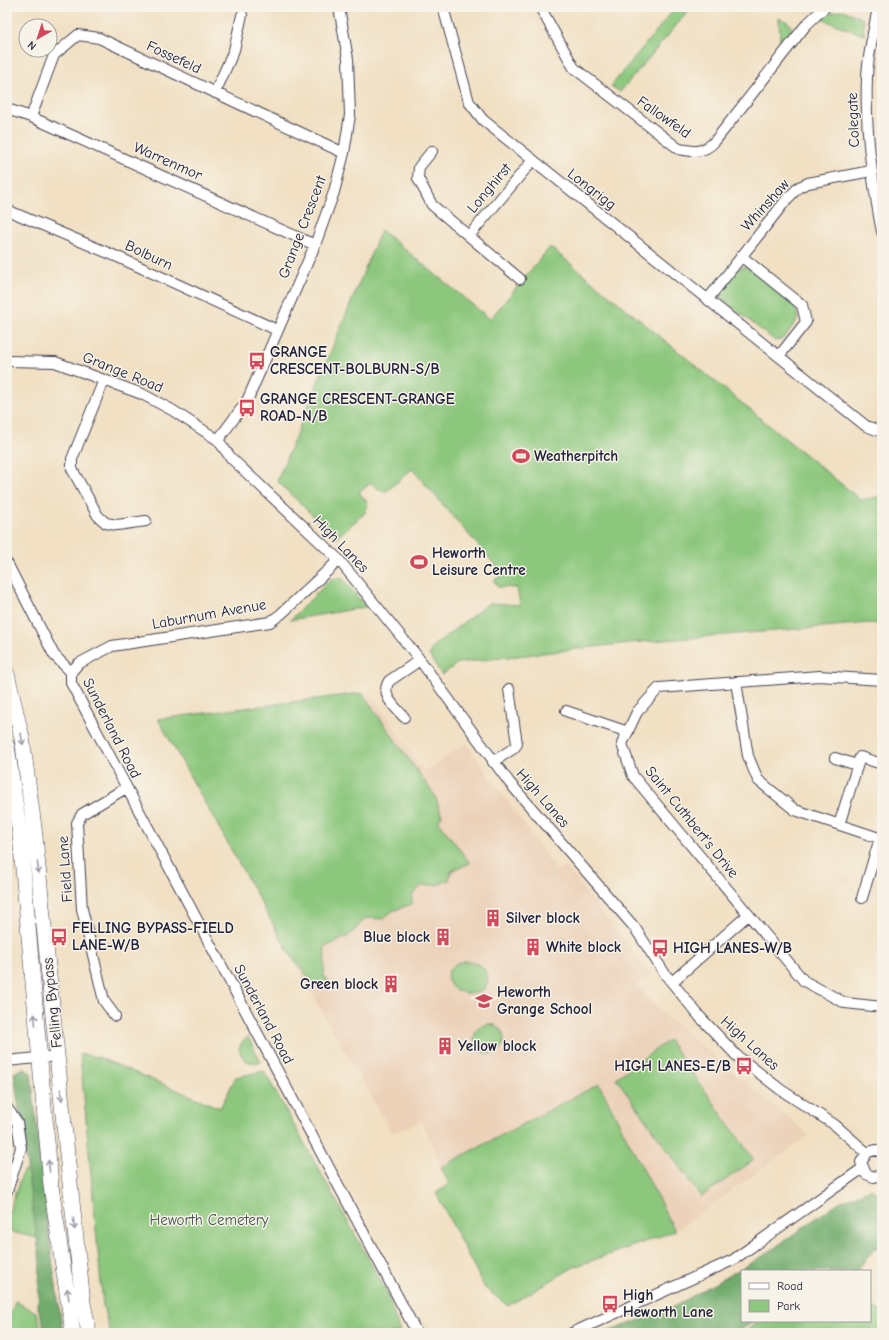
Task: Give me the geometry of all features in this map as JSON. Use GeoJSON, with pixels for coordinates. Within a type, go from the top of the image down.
{"type":"FeatureCollection","features":[{"type":"Feature","properties":{"kind":"highway","name":"Felling Bypass"},"geometry":{"type":"LineString","coordinates":[[7,674],[22,738],[34,827],[77,1251],[89,1333]]}},
{"type":"Feature","properties":{"kind":"highway","name":"Felling Bypass"},"geometry":{"type":"LineString","coordinates":[[7,746],[20,834],[38,1058],[51,1186],[74,1333]]}},
{"type":"Feature","properties":{"kind":"street","name":"Grange Crescent"},"geometry":{"type":"LineString","coordinates":[[218,440],[247,401],[315,245],[334,192],[344,153],[350,108],[348,59],[340,7]]}},
{"type":"Feature","properties":{"kind":"street","name":"Longrigg"},"geometry":{"type":"LineString","coordinates":[[443,7],[469,102],[483,120],[866,426],[882,432]]}},
{"type":"Feature","properties":{"kind":"street","name":"Fallowfeld"},"geometry":{"type":"LineString","coordinates":[[540,7],[574,68],[679,149],[693,152],[704,150],[715,141],[806,25],[825,7]]}},
{"type":"Feature","properties":{"kind":"street","name":"Colegate"},"geometry":{"type":"LineString","coordinates":[[877,7],[867,75],[866,131],[871,171],[882,232]]}},
{"type":"Feature","properties":{"kind":"street"},"geometry":{"type":"LineString","coordinates":[[215,92],[234,50],[242,15]]}},
{"type":"Feature","properties":{"kind":"street","name":"Fossefeld"},"geometry":{"type":"LineString","coordinates":[[31,117],[54,55],[78,35],[99,38],[344,153]]}},
{"type":"Feature","properties":{"kind":"street","name":"Warrenmor"},"geometry":{"type":"LineString","coordinates":[[7,109],[31,117],[315,245]]}},
{"type":"Feature","properties":{"kind":"street","name":"Longhirst"},"geometry":{"type":"LineString","coordinates":[[432,151],[419,167],[418,178],[432,205],[520,279]]}},
{"type":"Feature","properties":{"kind":"street","name":"Longhirst"},"geometry":{"type":"LineString","coordinates":[[469,236],[532,160]]}},
{"type":"Feature","properties":{"kind":"street","name":"Whinshaw"},"geometry":{"type":"LineString","coordinates":[[708,299],[787,198],[799,187],[808,183],[871,171]]}},
{"type":"Feature","properties":{"kind":"street","name":"Bolburn"},"geometry":{"type":"LineString","coordinates":[[7,210],[120,258],[278,330]]}},
{"type":"Feature","properties":{"kind":"street"},"geometry":{"type":"LineString","coordinates":[[741,256],[802,305],[806,322],[779,356]]}},
{"type":"Feature","properties":{"kind":"street","name":"Grange Road"},"geometry":{"type":"LineString","coordinates":[[7,361],[56,362],[148,397],[172,410],[218,440]]}},
{"type":"Feature","properties":{"kind":"street"},"geometry":{"type":"LineString","coordinates":[[104,380],[72,460],[72,469],[98,516],[106,523],[117,525],[146,521]]}},
{"type":"Feature","properties":{"kind":"street","name":"High Lanes"},"geometry":{"type":"LineString","coordinates":[[218,440],[231,458],[339,560],[420,660],[493,762],[536,815],[636,928],[672,982],[700,1017],[736,1055],[781,1090],[835,1125],[866,1153]]}},
{"type":"Feature","properties":{"kind":"street","name":"Laburnum Avenue"},"geometry":{"type":"LineString","coordinates":[[71,672],[78,664],[112,646],[270,622],[281,614],[339,560]]}},
{"type":"Feature","properties":{"kind":"street","name":"Sunderland Road"},"geometry":{"type":"LineString","coordinates":[[7,563],[54,655],[71,672],[71,683],[417,1333]]}},
{"type":"Feature","properties":{"kind":"street"},"geometry":{"type":"LineString","coordinates":[[404,717],[386,695],[386,686],[389,681],[420,660]]}},
{"type":"Feature","properties":{"kind":"street","name":"Saint Cuthbert's Drive"},"geometry":{"type":"LineString","coordinates":[[882,680],[819,676],[659,688],[637,712],[622,744],[633,776],[804,981],[845,1003],[882,1007]]}},
{"type":"Feature","properties":{"kind":"street"},"geometry":{"type":"LineString","coordinates":[[736,682],[748,756],[758,780],[795,810],[881,839],[862,898]]}},
{"type":"Feature","properties":{"kind":"street"},"geometry":{"type":"LineString","coordinates":[[493,762],[514,748],[517,744],[509,689]]}},
{"type":"Feature","properties":{"kind":"street"},"geometry":{"type":"LineString","coordinates":[[566,712],[628,732]]}},
{"type":"Feature","properties":{"kind":"street"},"geometry":{"type":"LineString","coordinates":[[839,825],[860,757],[882,764]]}},
{"type":"Feature","properties":{"kind":"street"},"geometry":{"type":"LineString","coordinates":[[835,758],[857,765]]}},
{"type":"Feature","properties":{"kind":"street","name":"Field Lane"},"geometry":{"type":"LineString","coordinates":[[116,1016],[104,1001],[82,909],[77,823],[82,814],[126,788]]}},
{"type":"Feature","properties":{"kind":"street"},"geometry":{"type":"LineString","coordinates":[[672,982],[748,915]]}},
{"type":"Feature","properties":{"kind":"street"},"geometry":{"type":"LineString","coordinates":[[7,1061],[57,1056]]}},
{"type":"Feature","properties":{"kind":"street"},"geometry":{"type":"LineString","coordinates":[[7,1108],[18,1122],[21,1148],[7,1191]]}},
{"type":"Feature","properties":{"kind":"street"},"geometry":{"type":"LineString","coordinates":[[882,1152],[876,1150],[866,1153],[862,1162],[863,1168],[870,1176],[882,1175]]}},
{"type":"Feature","properties":{"kind":"street"},"geometry":{"type":"LineString","coordinates":[[572,1333],[733,1260],[863,1168]]}},
{"type":"Feature","properties":{"kind":"shaded area","name":"Heworth Grange School"},"geometry":{"type":"Polygon","coordinates":[[[370,692],[425,772],[466,743],[552,864],[557,870],[566,867],[651,975],[637,985],[642,991],[661,1012],[809,1135],[675,1231],[574,1267],[508,1306],[485,1288],[436,1193],[449,1184],[421,1121],[392,1133],[310,991],[158,719],[370,692]]]}},
{"type":"Feature","properties":{"kind":"green space"},"geometry":{"type":"Polygon","coordinates":[[[676,7],[692,7],[620,92],[611,86],[676,7]]]}},
{"type":"Feature","properties":{"kind":"green space"},"geometry":{"type":"Polygon","coordinates":[[[843,10],[863,19],[864,35],[821,19],[830,13],[843,10]]]}},
{"type":"Feature","properties":{"kind":"green space"},"geometry":{"type":"Polygon","coordinates":[[[779,18],[788,22],[792,28],[790,34],[780,46],[779,18]]]}},
{"type":"Feature","properties":{"kind":"green space"},"geometry":{"type":"Polygon","coordinates":[[[381,230],[490,319],[550,247],[861,500],[882,496],[882,624],[870,623],[629,643],[458,663],[442,675],[429,655],[433,646],[489,603],[520,605],[517,588],[498,587],[494,580],[503,574],[412,469],[387,491],[381,491],[371,483],[359,492],[368,506],[365,513],[336,538],[277,481],[381,230]]]}},
{"type":"Feature","properties":{"kind":"green space"},"geometry":{"type":"Polygon","coordinates":[[[746,266],[796,307],[798,319],[784,338],[775,341],[722,299],[718,291],[736,269],[746,266]]]}},
{"type":"Feature","properties":{"kind":"green space"},"geometry":{"type":"Polygon","coordinates":[[[342,578],[366,607],[290,620],[331,579],[342,578]]]}},
{"type":"Feature","properties":{"kind":"green space"},"geometry":{"type":"Polygon","coordinates":[[[362,693],[435,796],[442,816],[438,821],[470,863],[451,871],[449,880],[439,884],[421,886],[412,896],[412,904],[392,911],[383,919],[366,918],[349,936],[325,947],[324,977],[335,986],[314,984],[292,958],[158,719],[362,693]]]}},
{"type":"Feature","properties":{"kind":"green space"},"geometry":{"type":"Polygon","coordinates":[[[464,961],[475,963],[482,967],[486,973],[488,980],[482,991],[465,993],[458,991],[449,983],[447,978],[449,971],[459,962],[464,961]]]}},
{"type":"Feature","properties":{"kind":"green space"},"geometry":{"type":"Polygon","coordinates":[[[489,1024],[500,1028],[504,1039],[500,1050],[489,1054],[478,1050],[474,1039],[478,1028],[489,1024]]]}},
{"type":"Feature","properties":{"kind":"green space"},"geometry":{"type":"Polygon","coordinates":[[[248,1037],[261,1062],[249,1062],[242,1056],[239,1049],[242,1042],[248,1037]]]}},
{"type":"Feature","properties":{"kind":"green space"},"geometry":{"type":"Polygon","coordinates":[[[669,1040],[754,1160],[701,1197],[616,1078],[669,1040]]]}},
{"type":"Feature","properties":{"kind":"green space","name":"Heworth Cemetery"},"geometry":{"type":"Polygon","coordinates":[[[80,1054],[98,1057],[220,1108],[236,1077],[264,1071],[387,1292],[400,1333],[110,1333],[103,1306],[80,1054]]]}},
{"type":"Feature","properties":{"kind":"green space"},"geometry":{"type":"Polygon","coordinates":[[[24,1068],[31,1073],[52,1259],[63,1333],[46,1333],[38,1308],[40,1261],[14,1073],[24,1068]]]}},
{"type":"Feature","properties":{"kind":"green space"},"geometry":{"type":"Polygon","coordinates":[[[599,1084],[675,1231],[574,1267],[508,1306],[485,1288],[436,1193],[449,1184],[441,1167],[599,1084]]]}},
{"type":"Feature","properties":{"kind":"green space"},"geometry":{"type":"Polygon","coordinates":[[[33,1170],[41,1239],[7,1231],[7,1218],[23,1171],[33,1170]]]}},
{"type":"Feature","properties":{"kind":"green space"},"geometry":{"type":"Polygon","coordinates":[[[871,1189],[882,1197],[882,1249],[877,1247],[857,1270],[741,1270],[741,1322],[753,1322],[737,1333],[604,1333],[668,1310],[763,1256],[839,1202],[871,1189]]]}},
{"type":"Feature","properties":{"kind":"green space"},"geometry":{"type":"Polygon","coordinates":[[[15,1301],[36,1312],[43,1333],[7,1333],[7,1325],[15,1301]]]}},
{"type":"Feature","properties":{"kind":"green space"},"geometry":{"type":"Polygon","coordinates":[[[871,1306],[882,1312],[882,1333],[744,1333],[753,1325],[760,1322],[871,1322],[871,1306]]]}},
{"type":"Feature","properties":{"kind":"place","name":"GRANGE CRESCENT-BOLBURN-S/B"},"geometry":{"type":"Point","coordinates":[257,361]}},
{"type":"Feature","properties":{"kind":"place","name":"GRANGE CRESCENT-GRANGE ROAD-N/B"},"geometry":{"type":"Point","coordinates":[247,408]}},
{"type":"Feature","properties":{"kind":"place","name":"Weatherpitch"},"geometry":{"type":"Point","coordinates":[521,456]}},
{"type":"Feature","properties":{"kind":"place","name":"Heworth Leisure Centre"},"geometry":{"type":"Point","coordinates":[419,562]}},
{"type":"Feature","properties":{"kind":"place","name":"Silver block"},"geometry":{"type":"Point","coordinates":[493,918]}},
{"type":"Feature","properties":{"kind":"place","name":"FELLING BYPASS-FIELD LANE-W/B"},"geometry":{"type":"Point","coordinates":[59,937]}},
{"type":"Feature","properties":{"kind":"place","name":"Blue block"},"geometry":{"type":"Point","coordinates":[443,937]}},
{"type":"Feature","properties":{"kind":"place","name":"White block"},"geometry":{"type":"Point","coordinates":[533,947]}},
{"type":"Feature","properties":{"kind":"place","name":"HIGH LANES-W/B"},"geometry":{"type":"Point","coordinates":[660,948]}},
{"type":"Feature","properties":{"kind":"place","name":"Green block"},"geometry":{"type":"Point","coordinates":[391,984]}},
{"type":"Feature","properties":{"kind":"place","name":"Heworth Grange School"},"geometry":{"type":"Point","coordinates":[484,1001]}},
{"type":"Feature","properties":{"kind":"place","name":"Yellow block"},"geometry":{"type":"Point","coordinates":[445,1046]}},
{"type":"Feature","properties":{"kind":"place","name":"HIGH LANES-E/B"},"geometry":{"type":"Point","coordinates":[744,1066]}},
{"type":"Feature","properties":{"kind":"place","name":"High Heworth Lane"},"geometry":{"type":"Point","coordinates":[610,1304]}}]}
